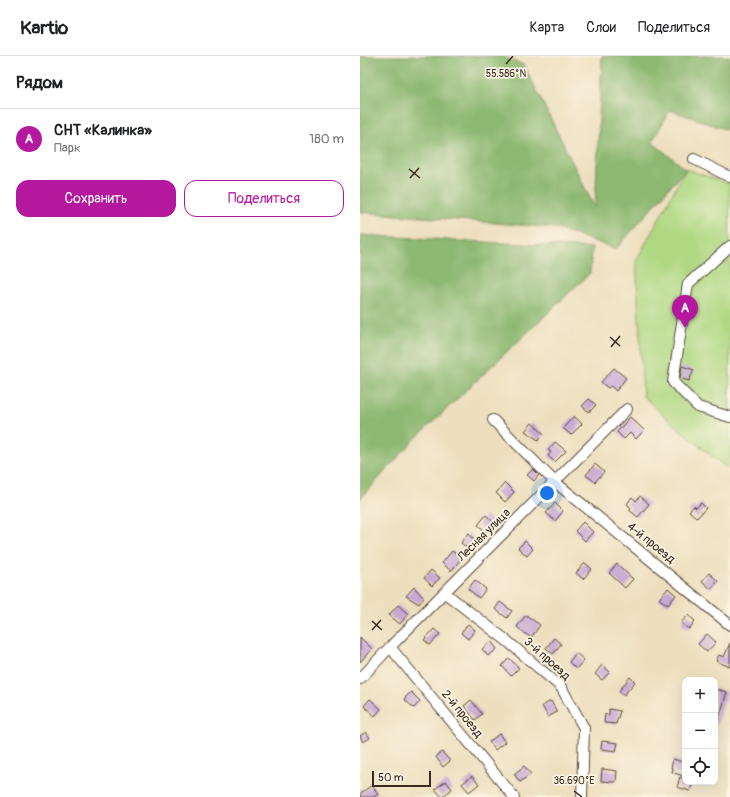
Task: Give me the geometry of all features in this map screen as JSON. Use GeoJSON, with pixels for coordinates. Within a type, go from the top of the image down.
{"type":"FeatureCollection","features":[{"type":"Feature","properties":{"kind":"street"},"geometry":{"type":"LineString","coordinates":[[694,159],[730,177]]}},
{"type":"Feature","properties":{"kind":"street"},"geometry":{"type":"LineString","coordinates":[[730,246],[688,284],[673,382],[698,407],[730,417]]}},
{"type":"Feature","properties":{"kind":"street","name":"Лесная улица"},"geometry":{"type":"LineString","coordinates":[[360,679],[626,409]]}},
{"type":"Feature","properties":{"kind":"street","name":"4-й проезд"},"geometry":{"type":"LineString","coordinates":[[493,420],[555,482],[730,625]]}},
{"type":"Feature","properties":{"kind":"street","name":"3-й проезд"},"geometry":{"type":"LineString","coordinates":[[444,593],[506,640],[561,688],[584,728],[582,797]]}},
{"type":"Feature","properties":{"kind":"street","name":"2-й проезд"},"geometry":{"type":"LineString","coordinates":[[390,647],[514,797]]}},
{"type":"Feature","properties":{"kind":"green space"},"geometry":{"type":"Polygon","coordinates":[[[360,56],[501,56],[524,65],[595,208],[602,56],[730,56],[730,131],[670,110],[652,142],[686,169],[616,249],[556,228],[360,212],[360,56]]]}},
{"type":"Feature","properties":{"kind":"green space"},"geometry":{"type":"Polygon","coordinates":[[[686,169],[730,184],[730,468],[725,467],[664,416],[643,396],[636,261],[686,169]]]}},
{"type":"Feature","properties":{"kind":"green space"},"geometry":{"type":"Polygon","coordinates":[[[360,235],[592,248],[590,273],[413,441],[360,499],[360,235]]]}},
{"type":"Feature","properties":{"kind":"building"},"geometry":{"type":"Polygon","coordinates":[[[682,366],[694,370],[689,381],[680,378],[682,366]]]}},
{"type":"Feature","properties":{"kind":"building"},"geometry":{"type":"Polygon","coordinates":[[[614,368],[626,378],[616,391],[611,386],[608,388],[601,382],[614,368]]]}},
{"type":"Feature","properties":{"kind":"building"},"geometry":{"type":"Polygon","coordinates":[[[589,399],[596,405],[589,412],[582,406],[589,399]]]}},
{"type":"Feature","properties":{"kind":"building"},"geometry":{"type":"Polygon","coordinates":[[[574,416],[582,424],[571,435],[563,428],[574,416]]]}},
{"type":"Feature","properties":{"kind":"building"},"geometry":{"type":"Polygon","coordinates":[[[630,417],[644,430],[636,439],[630,433],[624,439],[617,432],[630,417]]]}},
{"type":"Feature","properties":{"kind":"building"},"geometry":{"type":"Polygon","coordinates":[[[532,423],[544,434],[538,440],[525,431],[532,423]]]}},
{"type":"Feature","properties":{"kind":"building"},"geometry":{"type":"Polygon","coordinates":[[[555,442],[566,451],[555,462],[548,456],[551,452],[548,450],[555,442]]]}},
{"type":"Feature","properties":{"kind":"building"},"geometry":{"type":"Polygon","coordinates":[[[595,464],[604,472],[595,482],[586,475],[595,464]]]}},
{"type":"Feature","properties":{"kind":"building"},"geometry":{"type":"Polygon","coordinates":[[[533,469],[539,475],[534,481],[527,475],[533,469]]]}},
{"type":"Feature","properties":{"kind":"building"},"geometry":{"type":"Polygon","coordinates":[[[505,483],[514,492],[505,502],[496,493],[505,483]]]}},
{"type":"Feature","properties":{"kind":"building"},"geometry":{"type":"Polygon","coordinates":[[[640,496],[649,504],[638,517],[629,510],[631,508],[627,504],[632,497],[636,501],[640,496]]]}},
{"type":"Feature","properties":{"kind":"building"},"geometry":{"type":"Polygon","coordinates":[[[555,503],[563,511],[555,521],[546,513],[555,503]]]}},
{"type":"Feature","properties":{"kind":"building"},"geometry":{"type":"Polygon","coordinates":[[[701,503],[706,508],[697,518],[689,511],[694,506],[696,508],[701,503]]]}},
{"type":"Feature","properties":{"kind":"building"},"geometry":{"type":"Polygon","coordinates":[[[486,515],[494,523],[486,532],[478,525],[486,515]]]}},
{"type":"Feature","properties":{"kind":"building"},"geometry":{"type":"Polygon","coordinates":[[[583,522],[593,532],[585,541],[575,531],[583,522]]]}},
{"type":"Feature","properties":{"kind":"building"},"geometry":{"type":"Polygon","coordinates":[[[469,533],[476,542],[470,550],[461,543],[469,533]]]}},
{"type":"Feature","properties":{"kind":"building"},"geometry":{"type":"Polygon","coordinates":[[[525,541],[533,549],[527,556],[518,548],[525,541]]]}},
{"type":"Feature","properties":{"kind":"building"},"geometry":{"type":"Polygon","coordinates":[[[452,551],[462,558],[451,571],[442,563],[452,551]]]}},
{"type":"Feature","properties":{"kind":"building"},"geometry":{"type":"Polygon","coordinates":[[[585,563],[592,569],[583,579],[576,573],[585,563]]]}},
{"type":"Feature","properties":{"kind":"building"},"geometry":{"type":"Polygon","coordinates":[[[617,564],[633,579],[625,588],[609,573],[617,564]]]}},
{"type":"Feature","properties":{"kind":"building"},"geometry":{"type":"Polygon","coordinates":[[[431,570],[440,578],[432,586],[424,578],[431,570]]]}},
{"type":"Feature","properties":{"kind":"building"},"geometry":{"type":"Polygon","coordinates":[[[709,573],[718,581],[711,589],[702,581],[709,573]]]}},
{"type":"Feature","properties":{"kind":"building"},"geometry":{"type":"Polygon","coordinates":[[[475,580],[486,589],[479,598],[468,589],[475,580]]]}},
{"type":"Feature","properties":{"kind":"building"},"geometry":{"type":"Polygon","coordinates":[[[414,587],[424,598],[419,604],[406,596],[414,587]]]}},
{"type":"Feature","properties":{"kind":"building"},"geometry":{"type":"Polygon","coordinates":[[[668,588],[676,595],[668,605],[659,599],[668,588]]]}},
{"type":"Feature","properties":{"kind":"building"},"geometry":{"type":"Polygon","coordinates":[[[500,602],[512,611],[507,618],[495,609],[500,602]]]}},
{"type":"Feature","properties":{"kind":"building"},"geometry":{"type":"Polygon","coordinates":[[[398,605],[408,614],[400,624],[389,615],[398,605]]]}},
{"type":"Feature","properties":{"kind":"building"},"geometry":{"type":"Polygon","coordinates":[[[526,615],[540,625],[531,638],[517,627],[526,615]]]}},
{"type":"Feature","properties":{"kind":"building"},"geometry":{"type":"Polygon","coordinates":[[[688,615],[695,621],[689,629],[681,623],[688,615]]]}},
{"type":"Feature","properties":{"kind":"building"},"geometry":{"type":"Polygon","coordinates":[[[468,624],[475,630],[468,639],[461,633],[468,624]]]}},
{"type":"Feature","properties":{"kind":"building"},"geometry":{"type":"Polygon","coordinates":[[[434,629],[440,634],[430,645],[424,640],[434,629]]]}},
{"type":"Feature","properties":{"kind":"building"},"geometry":{"type":"Polygon","coordinates":[[[707,634],[716,642],[707,652],[698,644],[707,634]]]}},
{"type":"Feature","properties":{"kind":"building"},"geometry":{"type":"Polygon","coordinates":[[[360,637],[372,649],[360,662],[360,637]]]}},
{"type":"Feature","properties":{"kind":"building"},"geometry":{"type":"Polygon","coordinates":[[[554,638],[561,644],[553,654],[546,648],[554,638]]]}},
{"type":"Feature","properties":{"kind":"building"},"geometry":{"type":"Polygon","coordinates":[[[491,641],[497,649],[488,656],[482,649],[491,641]]]}},
{"type":"Feature","properties":{"kind":"building"},"geometry":{"type":"Polygon","coordinates":[[[730,643],[730,667],[716,661],[719,655],[724,657],[730,643]]]}},
{"type":"Feature","properties":{"kind":"building"},"geometry":{"type":"Polygon","coordinates":[[[576,653],[584,660],[576,669],[569,662],[576,653]]]}},
{"type":"Feature","properties":{"kind":"building"},"geometry":{"type":"Polygon","coordinates":[[[509,658],[519,668],[511,676],[502,666],[509,658]]]}},
{"type":"Feature","properties":{"kind":"building"},"geometry":{"type":"Polygon","coordinates":[[[602,665],[610,672],[602,680],[595,674],[602,665]]]}},
{"type":"Feature","properties":{"kind":"building"},"geometry":{"type":"Polygon","coordinates":[[[630,677],[635,682],[624,695],[619,691],[630,677]]]}},
{"type":"Feature","properties":{"kind":"building"},"geometry":{"type":"Polygon","coordinates":[[[718,690],[727,692],[718,722],[718,690]]]}},
{"type":"Feature","properties":{"kind":"building"},"geometry":{"type":"Polygon","coordinates":[[[411,692],[420,701],[414,708],[404,699],[411,692]]]}},
{"type":"Feature","properties":{"kind":"building"},"geometry":{"type":"Polygon","coordinates":[[[370,699],[381,709],[375,716],[364,706],[370,699]]]}},
{"type":"Feature","properties":{"kind":"building"},"geometry":{"type":"Polygon","coordinates":[[[471,700],[482,714],[475,720],[464,706],[471,700]]]}},
{"type":"Feature","properties":{"kind":"building"},"geometry":{"type":"Polygon","coordinates":[[[551,701],[557,712],[548,717],[542,706],[551,701]]]}},
{"type":"Feature","properties":{"kind":"building"},"geometry":{"type":"Polygon","coordinates":[[[609,709],[620,711],[616,724],[604,723],[605,714],[609,715],[609,709]]]}},
{"type":"Feature","properties":{"kind":"building"},"geometry":{"type":"Polygon","coordinates":[[[366,732],[370,738],[363,742],[360,736],[366,732]]]}},
{"type":"Feature","properties":{"kind":"building"},"geometry":{"type":"Polygon","coordinates":[[[499,734],[505,742],[495,750],[489,742],[499,734]]]}},
{"type":"Feature","properties":{"kind":"building"},"geometry":{"type":"Polygon","coordinates":[[[602,741],[618,743],[616,751],[601,749],[602,741]]]}},
{"type":"Feature","properties":{"kind":"building"},"geometry":{"type":"Polygon","coordinates":[[[442,752],[450,761],[443,767],[436,757],[442,752]]]}},
{"type":"Feature","properties":{"kind":"building"},"geometry":{"type":"Polygon","coordinates":[[[673,759],[682,762],[682,776],[672,772],[673,769],[671,768],[673,759]]]}},
{"type":"Feature","properties":{"kind":"building"},"geometry":{"type":"Polygon","coordinates":[[[524,766],[531,774],[520,782],[514,774],[524,766]]]}},
{"type":"Feature","properties":{"kind":"building"},"geometry":{"type":"Polygon","coordinates":[[[602,769],[617,771],[616,782],[601,781],[602,769]]]}},
{"type":"Feature","properties":{"kind":"building"},"geometry":{"type":"Polygon","coordinates":[[[472,776],[479,784],[469,792],[462,784],[472,776]]]}},
{"type":"Feature","properties":{"kind":"building"},"geometry":{"type":"Polygon","coordinates":[[[680,777],[682,778],[682,785],[692,785],[690,791],[677,787],[680,777]]]}},
{"type":"Feature","properties":{"kind":"building"},"geometry":{"type":"Polygon","coordinates":[[[446,781],[452,789],[442,797],[435,789],[446,781]]]}},
{"type":"Feature","properties":{"kind":"building"},"geometry":{"type":"Polygon","coordinates":[[[372,785],[378,794],[374,797],[360,797],[360,794],[372,785]]]}},
{"type":"Feature","properties":{"kind":"place","name":"СНТ «Калинка»"},"geometry":{"type":"Point","coordinates":[685,328]}}]}
